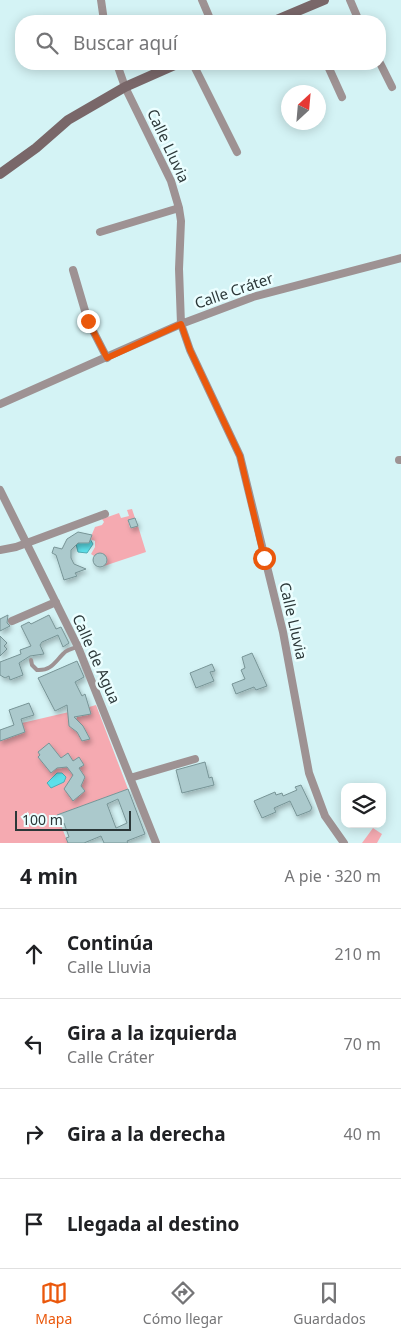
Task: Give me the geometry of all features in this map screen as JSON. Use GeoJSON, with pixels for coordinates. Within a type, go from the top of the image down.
{"type":"FeatureCollection","features":[{"type":"Feature","properties":{"kind":"street"},"geometry":{"type":"LineString","coordinates":[[101,0],[103,15]]}},
{"type":"Feature","properties":{"kind":"street"},"geometry":{"type":"LineString","coordinates":[[202,0],[208,15]]}},
{"type":"Feature","properties":{"kind":"street"},"geometry":{"type":"LineString","coordinates":[[286,15],[311,3],[324,0]]}},
{"type":"Feature","properties":{"kind":"street"},"geometry":{"type":"LineString","coordinates":[[350,0],[356,15]]}},
{"type":"Feature","properties":{"kind":"street","name":"Calle Lluvia"},"geometry":{"type":"LineString","coordinates":[[119,70],[125,87],[171,181],[179,208],[181,221],[179,269],[181,324],[190,350],[240,456],[283,632],[309,772],[325,816],[344,843]]}},
{"type":"Feature","properties":{"kind":"street"},"geometry":{"type":"LineString","coordinates":[[3,169],[36,148],[68,120],[125,87],[163,70]]}},
{"type":"Feature","properties":{"kind":"street"},"geometry":{"type":"LineString","coordinates":[[196,70],[237,152]]}},
{"type":"Feature","properties":{"kind":"street"},"geometry":{"type":"LineString","coordinates":[[331,70],[342,97]]}},
{"type":"Feature","properties":{"kind":"street"},"geometry":{"type":"LineString","coordinates":[[384,70],[392,87]]}},
{"type":"Feature","properties":{"kind":"street"},"geometry":{"type":"LineString","coordinates":[[100,232],[179,208]]}},
{"type":"Feature","properties":{"kind":"street","name":"Calle Cráter"},"geometry":{"type":"LineString","coordinates":[[0,404],[181,324],[253,298],[401,258]]}},
{"type":"Feature","properties":{"kind":"street"},"geometry":{"type":"LineString","coordinates":[[73,270],[88,321],[107,358]]}},
{"type":"Feature","properties":{"kind":"street","name":"Calle de Agua"},"geometry":{"type":"LineString","coordinates":[[0,490],[78,646],[156,843]]}},
{"type":"Feature","properties":{"kind":"street"},"geometry":{"type":"LineString","coordinates":[[0,550],[26,543],[104,514]]}},
{"type":"Feature","properties":{"kind":"street"},"geometry":{"type":"LineString","coordinates":[[12,621],[56,602]]}},
{"type":"Feature","properties":{"kind":"street"},"geometry":{"type":"LineString","coordinates":[[130,778],[195,759]]}},
{"type":"Feature","properties":{"kind":"lane"},"geometry":{"type":"LineString","coordinates":[[31,660],[35,669],[47,669],[59,661],[64,652],[78,646]]}},
{"type":"Feature","properties":{"kind":"shaded area"},"geometry":{"type":"Polygon","coordinates":[[[132,509],[135,518],[128,520],[130,528],[138,526],[146,552],[101,567],[107,560],[105,555],[99,553],[94,556],[91,554],[95,547],[95,541],[90,539],[95,527],[102,525],[104,522],[102,519],[119,513],[121,518],[129,516],[127,510],[132,509]]]}},
{"type":"Feature","properties":{"kind":"shaded area"},"geometry":{"type":"Polygon","coordinates":[[[96,705],[128,789],[57,815],[68,843],[0,843],[0,741],[25,732],[22,723],[69,712],[69,726],[77,732],[82,741],[90,739],[83,726],[76,720],[77,717],[90,714],[89,707],[96,705]]]}},
{"type":"Feature","properties":{"kind":"shaded area"},"geometry":{"type":"Polygon","coordinates":[[[373,828],[382,834],[377,843],[362,843],[373,828]]]}},
{"type":"Feature","properties":{"kind":"water"},"geometry":{"type":"Polygon","coordinates":[[[90,539],[93,544],[87,553],[78,552],[76,544],[90,539]]]}},
{"type":"Feature","properties":{"kind":"water"},"geometry":{"type":"Polygon","coordinates":[[[57,773],[62,773],[66,777],[64,782],[51,788],[47,783],[57,773]]]}},
{"type":"Feature","properties":{"kind":"building"},"geometry":{"type":"Polygon","coordinates":[[[135,518],[138,526],[131,528],[128,520],[135,518]]]}},
{"type":"Feature","properties":{"kind":"building"},"geometry":{"type":"Polygon","coordinates":[[[78,532],[92,535],[89,543],[78,543],[71,550],[71,558],[74,564],[86,569],[75,573],[77,576],[64,580],[56,555],[52,553],[54,547],[62,549],[67,539],[78,532]]]}},
{"type":"Feature","properties":{"kind":"building"},"geometry":{"type":"Polygon","coordinates":[[[97,553],[103,553],[107,560],[103,567],[97,567],[93,563],[93,557],[97,553]]]}},
{"type":"Feature","properties":{"kind":"building"},"geometry":{"type":"Polygon","coordinates":[[[8,615],[7,623],[10,626],[0,631],[0,619],[8,615]]]}},
{"type":"Feature","properties":{"kind":"building"},"geometry":{"type":"Polygon","coordinates":[[[49,615],[56,629],[61,627],[69,643],[63,647],[58,635],[42,642],[40,645],[44,654],[30,656],[19,663],[23,675],[10,680],[9,676],[5,678],[0,675],[0,662],[21,654],[20,650],[31,646],[21,626],[29,622],[31,624],[49,615]]]}},
{"type":"Feature","properties":{"kind":"building"},"geometry":{"type":"Polygon","coordinates":[[[0,636],[7,643],[4,646],[7,649],[0,656],[0,636]]]}},
{"type":"Feature","properties":{"kind":"building"},"geometry":{"type":"Polygon","coordinates":[[[252,653],[267,686],[256,690],[254,687],[236,694],[232,684],[245,679],[241,670],[245,668],[242,657],[252,653]]]}},
{"type":"Feature","properties":{"kind":"building"},"geometry":{"type":"Polygon","coordinates":[[[77,661],[84,677],[75,682],[82,696],[85,694],[91,714],[74,717],[83,726],[90,739],[82,741],[77,732],[69,726],[67,705],[55,711],[38,678],[77,661]]]}},
{"type":"Feature","properties":{"kind":"building"},"geometry":{"type":"Polygon","coordinates":[[[212,664],[215,671],[210,672],[214,681],[196,688],[190,673],[212,664]]]}},
{"type":"Feature","properties":{"kind":"building"},"geometry":{"type":"Polygon","coordinates":[[[29,703],[34,715],[21,719],[25,732],[0,741],[0,730],[14,725],[9,710],[29,703]]]}},
{"type":"Feature","properties":{"kind":"building"},"geometry":{"type":"Polygon","coordinates":[[[49,743],[61,758],[68,753],[73,761],[79,757],[84,765],[79,768],[85,777],[81,786],[85,791],[73,801],[64,789],[73,775],[67,767],[57,768],[51,773],[38,757],[40,755],[38,752],[49,743]]]}},
{"type":"Feature","properties":{"kind":"building"},"geometry":{"type":"Polygon","coordinates":[[[205,762],[209,778],[212,777],[214,785],[182,793],[176,770],[205,762]]]}},
{"type":"Feature","properties":{"kind":"building"},"geometry":{"type":"Polygon","coordinates":[[[301,785],[312,808],[310,811],[297,816],[290,801],[274,808],[276,812],[262,818],[254,801],[275,792],[276,795],[282,793],[283,796],[297,790],[295,787],[301,785]]]}},
{"type":"Feature","properties":{"kind":"building"},"geometry":{"type":"Polygon","coordinates":[[[128,789],[145,834],[127,841],[128,843],[104,843],[101,836],[84,843],[68,843],[66,838],[69,837],[64,823],[61,825],[57,815],[128,789]],[[118,799],[107,804],[116,828],[127,823],[118,799]]]}},
{"type":"Feature","properties":{"kind":"route"},"geometry":{"type":"LineString","coordinates":[[88,321],[107,358],[181,324],[190,350],[240,456],[264,558]]}}]}
